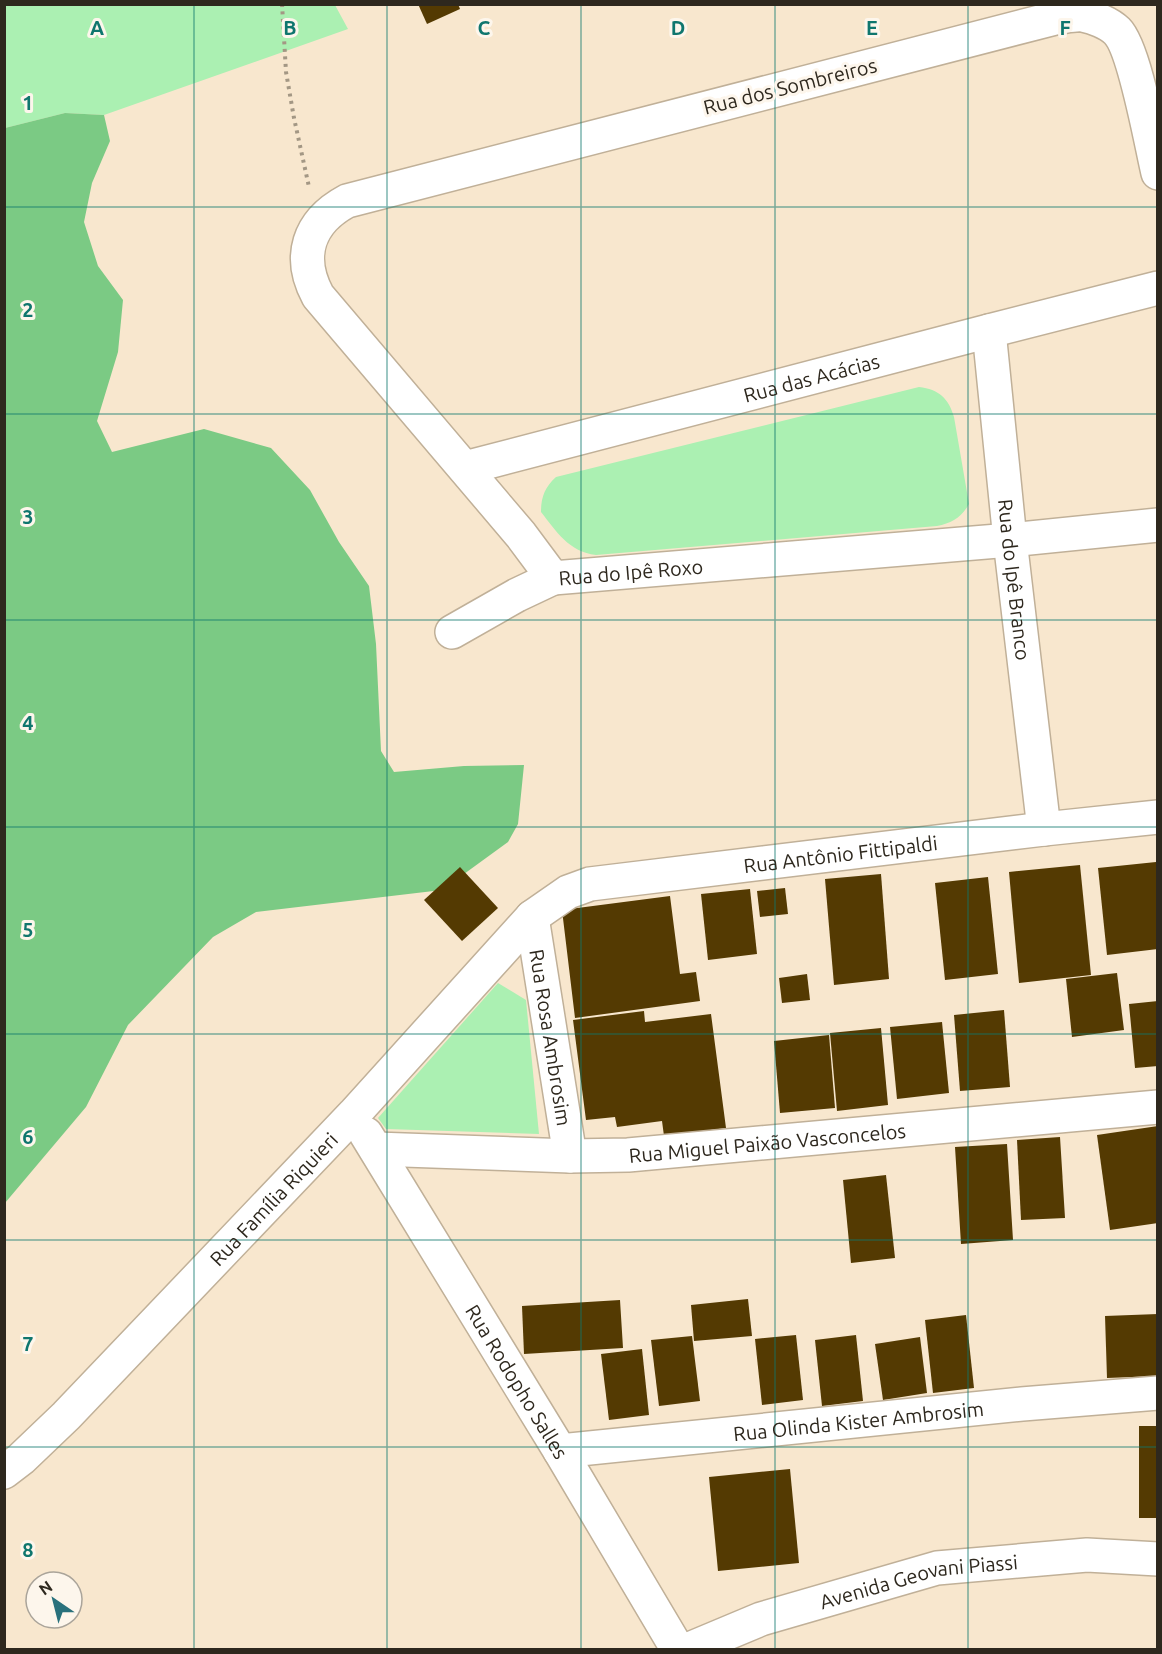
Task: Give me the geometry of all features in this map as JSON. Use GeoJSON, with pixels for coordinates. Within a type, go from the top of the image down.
{"type":"FeatureCollection","features":[{"type":"Feature","properties":{"kind":"street","name":"Rua dos Sombreiros"},"geometry":{"type":"LineString","coordinates":[[323,218],[333,208],[347,201],[1055,18],[1082,15],[1106,24],[1117,31],[1122,40],[1135,73],[1158,173]]}},
{"type":"Feature","properties":{"kind":"street","name":"Rua do Ipê Roxo"},"geometry":{"type":"LineString","coordinates":[[323,218],[314,230],[307,257],[311,284],[318,296],[521,535],[553,578],[1010,540],[1158,525]]}},
{"type":"Feature","properties":{"kind":"street","name":"Rua das Acácias"},"geometry":{"type":"LineString","coordinates":[[465,468],[1158,288]]}},
{"type":"Feature","properties":{"kind":"street","name":"Rua do Ipê Branco"},"geometry":{"type":"LineString","coordinates":[[989,331],[1010,540],[1044,829]]}},
{"type":"Feature","properties":{"kind":"street"},"geometry":{"type":"LineString","coordinates":[[452,632],[517,594],[553,578]]}},
{"type":"Feature","properties":{"kind":"street","name":"Rua Antônio Fittipaldi"},"geometry":{"type":"LineString","coordinates":[[532,917],[567,892],[590,884],[1158,817]]}},
{"type":"Feature","properties":{"kind":"street","name":"Rua Família Riquieri"},"geometry":{"type":"LineString","coordinates":[[4,1472],[66,1416],[354,1114],[532,917]]}},
{"type":"Feature","properties":{"kind":"street","name":"Rua Rosa Ambrosim"},"geometry":{"type":"LineString","coordinates":[[532,917],[570,1156]]}},
{"type":"Feature","properties":{"kind":"street","name":"Rua Miguel Paixão Vasconcelos"},"geometry":{"type":"LineString","coordinates":[[376,1149],[570,1156],[628,1155],[1158,1107]]}},
{"type":"Feature","properties":{"kind":"street","name":"Rua Rodopho Salles"},"geometry":{"type":"LineString","coordinates":[[354,1114],[560,1451],[678,1650]]}},
{"type":"Feature","properties":{"kind":"street","name":"Rua Olinda Kister Ambrosim"},"geometry":{"type":"LineString","coordinates":[[560,1451],[1022,1404],[1158,1393]]}},
{"type":"Feature","properties":{"kind":"street","name":"Avenida Geovani Piassi"},"geometry":{"type":"LineString","coordinates":[[687,1650],[761,1619],[937,1568],[1087,1555],[1158,1559]]}},
{"type":"Feature","properties":{"kind":"path"},"geometry":{"type":"LineString","coordinates":[[282,4],[286,72],[294,118],[310,190],[323,218]]}},
{"type":"Feature","properties":{"kind":"green space"},"geometry":{"type":"Polygon","coordinates":[[[4,5],[335,5],[348,29],[104,115],[65,113],[5,128],[4,5]]]}},
{"type":"Feature","properties":{"kind":"green space"},"geometry":{"type":"Polygon","coordinates":[[[65,113],[104,115],[110,141],[92,183],[84,222],[98,266],[123,300],[118,352],[97,421],[112,452],[204,429],[271,448],[310,490],[339,542],[369,586],[376,644],[381,751],[394,772],[464,766],[524,765],[518,824],[508,842],[442,890],[256,912],[213,937],[128,1025],[86,1107],[5,1203],[5,128],[65,113]]]}},
{"type":"Feature","properties":{"kind":"green space"},"geometry":{"type":"Polygon","coordinates":[[[919,387],[932,390],[942,396],[954,417],[969,504],[956,519],[947,523],[937,526],[596,555],[578,550],[564,540],[541,512],[544,493],[556,477],[919,387]]]}},
{"type":"Feature","properties":{"kind":"green space"},"geometry":{"type":"Polygon","coordinates":[[[498,983],[526,1000],[539,1134],[386,1129],[378,1118],[498,983]]]}},
{"type":"Feature","properties":{"kind":"building"},"geometry":{"type":"Polygon","coordinates":[[[418,4],[458,4],[460,9],[427,24],[418,4]]]}},
{"type":"Feature","properties":{"kind":"building"},"geometry":{"type":"Polygon","coordinates":[[[1156,862],[1158,949],[1107,955],[1098,868],[1156,862]]]}},
{"type":"Feature","properties":{"kind":"building"},"geometry":{"type":"Polygon","coordinates":[[[1080,865],[1091,975],[1019,983],[1009,872],[1080,865]]]}},
{"type":"Feature","properties":{"kind":"building"},"geometry":{"type":"Polygon","coordinates":[[[460,867],[498,908],[462,941],[424,900],[460,867]]]}},
{"type":"Feature","properties":{"kind":"building"},"geometry":{"type":"Polygon","coordinates":[[[881,874],[889,979],[834,985],[825,879],[881,874]]]}},
{"type":"Feature","properties":{"kind":"building"},"geometry":{"type":"Polygon","coordinates":[[[988,877],[998,974],[945,980],[935,883],[988,877]]]}},
{"type":"Feature","properties":{"kind":"building"},"geometry":{"type":"Polygon","coordinates":[[[785,888],[788,914],[760,917],[757,891],[785,888]]]}},
{"type":"Feature","properties":{"kind":"building"},"geometry":{"type":"Polygon","coordinates":[[[750,889],[757,954],[708,960],[701,894],[750,889]]]}},
{"type":"Feature","properties":{"kind":"building"},"geometry":{"type":"Polygon","coordinates":[[[670,896],[680,974],[696,972],[700,1001],[575,1018],[562,910],[670,896]]]}},
{"type":"Feature","properties":{"kind":"building"},"geometry":{"type":"Polygon","coordinates":[[[1117,973],[1124,1030],[1072,1037],[1066,979],[1117,973]]]}},
{"type":"Feature","properties":{"kind":"building"},"geometry":{"type":"Polygon","coordinates":[[[807,974],[810,1000],[782,1003],[779,978],[807,974]]]}},
{"type":"Feature","properties":{"kind":"building"},"geometry":{"type":"Polygon","coordinates":[[[1158,1001],[1158,1066],[1135,1068],[1129,1004],[1158,1001]]]}},
{"type":"Feature","properties":{"kind":"building"},"geometry":{"type":"Polygon","coordinates":[[[1004,1010],[1010,1087],[960,1091],[954,1015],[1004,1010]]]}},
{"type":"Feature","properties":{"kind":"building"},"geometry":{"type":"Polygon","coordinates":[[[644,1011],[645,1022],[711,1014],[726,1128],[664,1136],[662,1121],[617,1127],[615,1117],[586,1120],[573,1020],[644,1011]]]}},
{"type":"Feature","properties":{"kind":"building"},"geometry":{"type":"Polygon","coordinates":[[[942,1022],[949,1093],[897,1099],[890,1027],[942,1022]]]}},
{"type":"Feature","properties":{"kind":"building"},"geometry":{"type":"Polygon","coordinates":[[[881,1028],[888,1105],[837,1111],[830,1033],[881,1028]]]}},
{"type":"Feature","properties":{"kind":"building"},"geometry":{"type":"Polygon","coordinates":[[[829,1035],[835,1108],[780,1113],[774,1041],[829,1035]]]}},
{"type":"Feature","properties":{"kind":"building"},"geometry":{"type":"Polygon","coordinates":[[[1158,1126],[1158,1223],[1110,1230],[1097,1135],[1158,1126]]]}},
{"type":"Feature","properties":{"kind":"building"},"geometry":{"type":"Polygon","coordinates":[[[1060,1137],[1065,1218],[1021,1220],[1017,1140],[1060,1137]]]}},
{"type":"Feature","properties":{"kind":"building"},"geometry":{"type":"Polygon","coordinates":[[[1007,1144],[1013,1240],[961,1244],[955,1147],[1007,1144]]]}},
{"type":"Feature","properties":{"kind":"building"},"geometry":{"type":"Polygon","coordinates":[[[886,1175],[895,1258],[851,1263],[843,1180],[886,1175]]]}},
{"type":"Feature","properties":{"kind":"building"},"geometry":{"type":"Polygon","coordinates":[[[748,1299],[752,1336],[694,1341],[691,1305],[748,1299]]]}},
{"type":"Feature","properties":{"kind":"building"},"geometry":{"type":"Polygon","coordinates":[[[620,1300],[623,1348],[524,1354],[522,1306],[620,1300]]]}},
{"type":"Feature","properties":{"kind":"building"},"geometry":{"type":"Polygon","coordinates":[[[1158,1314],[1158,1376],[1107,1378],[1105,1316],[1158,1314]]]}},
{"type":"Feature","properties":{"kind":"building"},"geometry":{"type":"Polygon","coordinates":[[[966,1315],[974,1388],[933,1393],[925,1320],[966,1315]]]}},
{"type":"Feature","properties":{"kind":"building"},"geometry":{"type":"Polygon","coordinates":[[[796,1335],[803,1400],[762,1405],[755,1339],[796,1335]]]}},
{"type":"Feature","properties":{"kind":"building"},"geometry":{"type":"Polygon","coordinates":[[[856,1335],[863,1401],[822,1406],[815,1340],[856,1335]]]}},
{"type":"Feature","properties":{"kind":"building"},"geometry":{"type":"Polygon","coordinates":[[[692,1336],[700,1401],[659,1406],[651,1340],[692,1336]]]}},
{"type":"Feature","properties":{"kind":"building"},"geometry":{"type":"Polygon","coordinates":[[[920,1337],[927,1393],[883,1400],[875,1344],[920,1337]]]}},
{"type":"Feature","properties":{"kind":"building"},"geometry":{"type":"Polygon","coordinates":[[[642,1349],[649,1415],[609,1420],[601,1354],[642,1349]]]}},
{"type":"Feature","properties":{"kind":"building"},"geometry":{"type":"Polygon","coordinates":[[[1139,1426],[1158,1426],[1158,1518],[1139,1518],[1139,1426]]]}},
{"type":"Feature","properties":{"kind":"building"},"geometry":{"type":"Polygon","coordinates":[[[790,1469],[799,1563],[718,1571],[709,1477],[790,1469]]]}}]}
